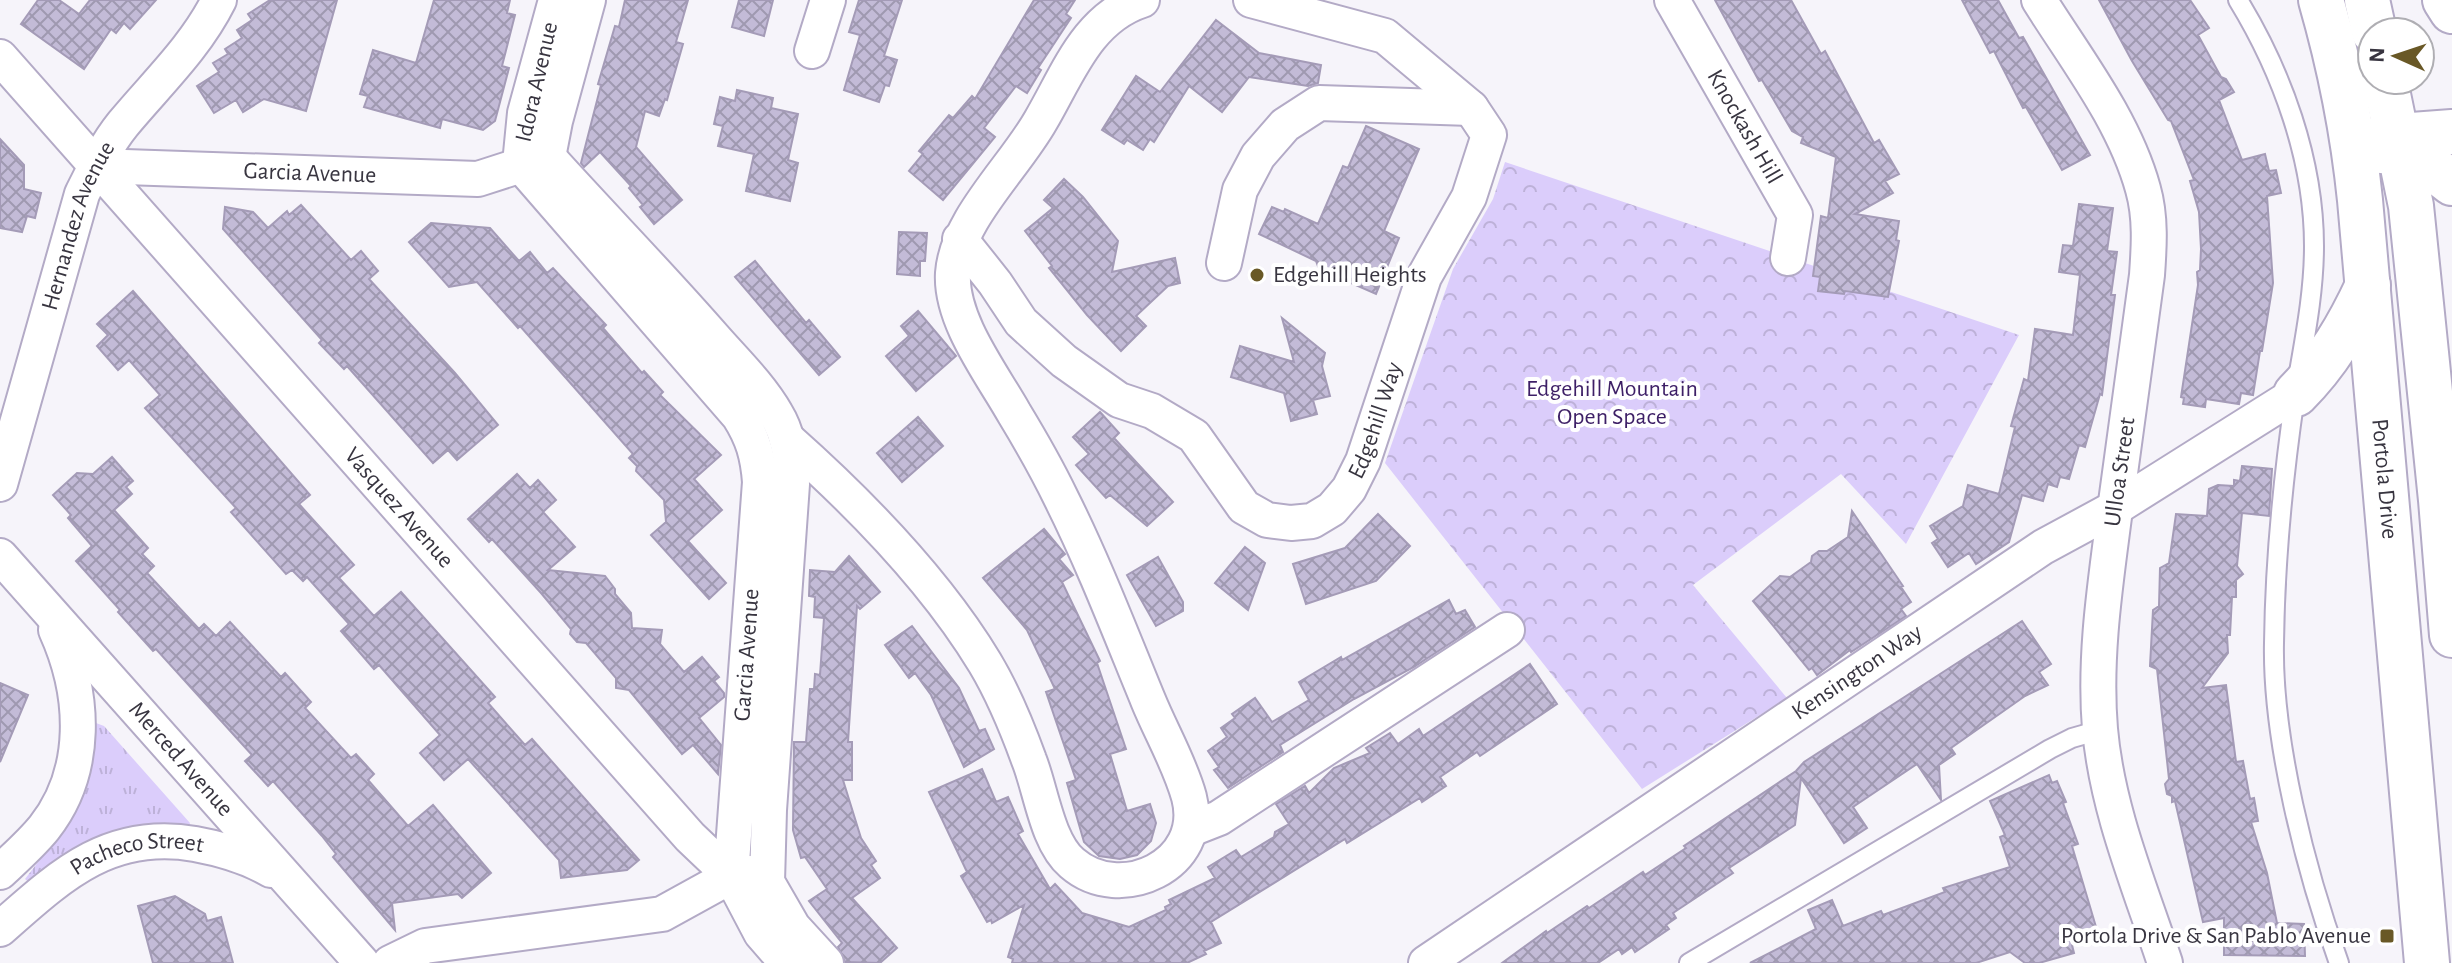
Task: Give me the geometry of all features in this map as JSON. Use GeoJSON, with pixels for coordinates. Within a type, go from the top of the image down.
{"type":"FeatureCollection","features":[{"type":"Feature","properties":{"kind":"main road","name":"Portola Drive"},"geometry":{"type":"LineString","coordinates":[[2321,0],[2342,79],[2354,141],[2427,963]]}},
{"type":"Feature","properties":{"kind":"main road"},"geometry":{"type":"LineString","coordinates":[[2445,0],[2452,11]]}},
{"type":"Feature","properties":{"kind":"main road"},"geometry":{"type":"LineString","coordinates":[[2342,79],[2398,141],[2452,183]]}},
{"type":"Feature","properties":{"kind":"main road"},"geometry":{"type":"LineString","coordinates":[[2388,96],[2411,206],[2452,635]]}},
{"type":"Feature","properties":{"kind":"main road"},"geometry":{"type":"LineString","coordinates":[[2360,200],[2367,168],[2384,149],[2412,135],[2452,132]]}},
{"type":"Feature","properties":{"kind":"main road"},"geometry":{"type":"LineString","coordinates":[[2296,394],[2317,373],[2335,347],[2350,324],[2368,285]]}},
{"type":"Feature","properties":{"kind":"main road"},"geometry":{"type":"LineString","coordinates":[[2296,394],[2319,382],[2338,381],[2352,385],[2376,405],[2380,420]]}},
{"type":"Feature","properties":{"kind":"street","name":"Hernandez Avenue"},"geometry":{"type":"LineString","coordinates":[[0,484],[82,194],[121,127],[185,54],[219,0]]}},
{"type":"Feature","properties":{"kind":"street","name":"Idora Avenue"},"geometry":{"type":"LineString","coordinates":[[534,161],[525,113],[556,0]]}},
{"type":"Feature","properties":{"kind":"street","name":"Idora Avenue"},"geometry":{"type":"LineString","coordinates":[[534,161],[555,121],[588,0]]}},
{"type":"Feature","properties":{"kind":"street"},"geometry":{"type":"LineString","coordinates":[[812,51],[828,0]]}},
{"type":"Feature","properties":{"kind":"street"},"geometry":{"type":"LineString","coordinates":[[787,439],[834,480],[923,579],[979,654],[1011,714],[1030,761],[1053,835],[1066,858],[1090,877],[1104,881],[1135,878],[1162,868],[1176,857],[1191,829],[1193,816],[1179,771],[1087,552],[1030,439],[972,342],[958,309],[952,276],[960,239],[981,205],[1030,140],[1083,44],[1115,11],[1142,0]]}},
{"type":"Feature","properties":{"kind":"street","name":"Edgehill Way"},"geometry":{"type":"LineString","coordinates":[[960,239],[1021,322],[1064,361],[1119,400],[1152,411],[1194,436],[1244,507],[1267,520],[1291,523],[1312,521],[1332,509],[1349,489],[1363,461],[1424,277],[1469,197],[1489,135],[1471,108],[1385,36],[1251,0]]}},
{"type":"Feature","properties":{"kind":"street","name":"Knockash Hill"},"geometry":{"type":"LineString","coordinates":[[1672,0],[1795,215],[1788,258]]}},
{"type":"Feature","properties":{"kind":"street","name":"Ulloa Street"},"geometry":{"type":"LineString","coordinates":[[2039,0],[2112,117],[2130,151],[2144,191],[2149,235],[2147,275],[2105,578],[2098,682],[2100,730],[2107,779],[2165,963]]}},
{"type":"Feature","properties":{"kind":"street","name":"Vasquez Avenue"},"geometry":{"type":"LineString","coordinates":[[0,57],[690,837],[731,876],[761,933],[787,963]]}},
{"type":"Feature","properties":{"kind":"street"},"geometry":{"type":"LineString","coordinates":[[1224,263],[1240,190],[1258,156],[1285,125],[1319,103],[1471,108]]}},
{"type":"Feature","properties":{"kind":"street","name":"Garcia Avenue"},"geometry":{"type":"LineString","coordinates":[[96,166],[478,179],[534,161]]}},
{"type":"Feature","properties":{"kind":"street","name":"Garcia Avenue"},"geometry":{"type":"LineString","coordinates":[[534,161],[680,299],[763,395],[777,415],[787,439],[792,460],[792,484],[766,871]]}},
{"type":"Feature","properties":{"kind":"street","name":"Garcia Avenue"},"geometry":{"type":"LineString","coordinates":[[534,161],[739,416],[752,437],[760,482],[731,876]]}},
{"type":"Feature","properties":{"kind":"street","name":"Kensington Way"},"geometry":{"type":"LineString","coordinates":[[1427,963],[2043,547],[2115,508],[2296,394]]}},
{"type":"Feature","properties":{"kind":"street","name":"Merced Avenue"},"geometry":{"type":"LineString","coordinates":[[0,556],[362,963]]}},
{"type":"Feature","properties":{"kind":"street"},"geometry":{"type":"LineString","coordinates":[[0,872],[45,827],[65,792],[77,755],[80,716],[74,679],[63,644],[46,608]]}},
{"type":"Feature","properties":{"kind":"street"},"geometry":{"type":"LineString","coordinates":[[1191,829],[1219,818],[1507,630]]}},
{"type":"Feature","properties":{"kind":"street","name":"Pacheco Street"},"geometry":{"type":"LineString","coordinates":[[0,929],[47,887],[79,864],[114,848],[149,841],[186,842],[220,848],[256,861],[288,881]]}},
{"type":"Feature","properties":{"kind":"street"},"geometry":{"type":"LineString","coordinates":[[390,963],[425,946],[662,914],[731,876],[766,871],[767,882],[793,927],[826,963]]}},
{"type":"Feature","properties":{"kind":"lane"},"geometry":{"type":"LineString","coordinates":[[2238,0],[2277,75],[2296,131],[2308,188],[2314,244],[2311,302],[2278,534],[2274,648],[2287,767],[2313,881],[2339,963]]}},
{"type":"Feature","properties":{"kind":"lane"},"geometry":{"type":"LineString","coordinates":[[1689,963],[2050,749],[2072,738],[2100,730]]}},
{"type":"Feature","properties":{"kind":"green space","name":"Edgehill Mountain Open Space"},"geometry":{"type":"Polygon","coordinates":[[[1505,162],[2019,335],[1906,544],[1841,474],[1693,585],[1787,698],[1642,789],[1385,463],[1453,269],[1493,199],[1505,162]]]}},
{"type":"Feature","properties":{"kind":"green space"},"geometry":{"type":"Polygon","coordinates":[[[96,723],[104,726],[190,823],[187,832],[31,884],[25,879],[68,823],[84,781],[96,723]]]}},
{"type":"Feature","properties":{"kind":"building"},"geometry":{"type":"Polygon","coordinates":[[[38,0],[59,0],[79,14],[90,0],[156,0],[130,29],[124,23],[116,33],[111,29],[84,69],[21,24],[38,0]]]}},
{"type":"Feature","properties":{"kind":"building"},"geometry":{"type":"Polygon","coordinates":[[[270,0],[337,0],[306,111],[264,99],[243,112],[236,100],[214,113],[197,86],[219,72],[213,63],[228,54],[225,49],[242,38],[237,30],[252,20],[248,14],[270,0]]]}},
{"type":"Feature","properties":{"kind":"building"},"geometry":{"type":"Polygon","coordinates":[[[434,0],[510,0],[507,13],[515,15],[502,66],[509,68],[495,121],[483,130],[442,119],[440,128],[364,107],[368,96],[360,94],[373,50],[416,63],[434,0]]]}},
{"type":"Feature","properties":{"kind":"building"},"geometry":{"type":"Polygon","coordinates":[[[625,0],[688,0],[676,42],[683,44],[667,100],[659,116],[645,111],[636,147],[682,200],[654,224],[640,207],[643,205],[629,188],[631,186],[600,152],[584,167],[581,163],[601,85],[598,84],[615,26],[619,27],[625,0]]]}},
{"type":"Feature","properties":{"kind":"building"},"geometry":{"type":"Polygon","coordinates":[[[739,0],[773,0],[764,36],[732,27],[739,0]]]}},
{"type":"Feature","properties":{"kind":"building"},"geometry":{"type":"Polygon","coordinates":[[[859,0],[902,0],[884,56],[897,60],[889,86],[885,85],[879,102],[844,90],[860,35],[849,32],[859,0]]]}},
{"type":"Feature","properties":{"kind":"building"},"geometry":{"type":"Polygon","coordinates":[[[1034,0],[1075,0],[1066,14],[1071,18],[1038,68],[1041,70],[1027,93],[1016,86],[984,128],[995,137],[943,200],[909,171],[923,154],[919,151],[949,115],[953,118],[972,96],[975,99],[1034,0]]]}},
{"type":"Feature","properties":{"kind":"building"},"geometry":{"type":"Polygon","coordinates":[[[1715,0],[1791,0],[1821,54],[1825,51],[1874,143],[1879,140],[1899,174],[1885,181],[1893,193],[1855,214],[1899,221],[1896,240],[1899,241],[1888,297],[1818,291],[1820,277],[1813,276],[1821,216],[1828,218],[1836,157],[1801,143],[1803,137],[1792,131],[1762,80],[1759,81],[1715,0]]]}},
{"type":"Feature","properties":{"kind":"building"},"geometry":{"type":"Polygon","coordinates":[[[1962,0],[1998,0],[2019,38],[2023,37],[2090,155],[2062,170],[2026,107],[2023,108],[1994,51],[1990,53],[1962,0]]]}},
{"type":"Feature","properties":{"kind":"building"},"geometry":{"type":"Polygon","coordinates":[[[2099,0],[2190,0],[2209,28],[2198,35],[2221,77],[2226,79],[2234,92],[2219,100],[2242,160],[2265,154],[2269,171],[2276,170],[2281,193],[2267,196],[2273,283],[2253,395],[2241,393],[2239,404],[2206,399],[2205,407],[2183,404],[2184,398],[2181,397],[2198,285],[2197,272],[2200,270],[2199,212],[2190,181],[2194,180],[2171,121],[2132,61],[2099,0]]]}},
{"type":"Feature","properties":{"kind":"building"},"geometry":{"type":"Polygon","coordinates":[[[1216,20],[1259,53],[1321,65],[1318,83],[1308,86],[1249,77],[1222,112],[1189,86],[1154,142],[1150,139],[1143,150],[1127,140],[1124,144],[1102,130],[1136,76],[1160,92],[1216,20]]]}},
{"type":"Feature","properties":{"kind":"building"},"geometry":{"type":"Polygon","coordinates":[[[737,90],[773,98],[771,108],[798,114],[788,160],[798,163],[790,201],[746,191],[754,154],[718,146],[723,126],[714,124],[720,97],[735,101],[737,90]]]}},
{"type":"Feature","properties":{"kind":"building"},"geometry":{"type":"Polygon","coordinates":[[[1366,126],[1419,149],[1384,231],[1399,238],[1376,294],[1319,269],[1316,261],[1259,234],[1272,207],[1284,212],[1285,209],[1318,224],[1343,166],[1348,168],[1366,126]]]}},
{"type":"Feature","properties":{"kind":"building"},"geometry":{"type":"Polygon","coordinates":[[[0,139],[24,165],[24,189],[41,193],[35,218],[27,216],[22,232],[0,228],[0,139]]]}},
{"type":"Feature","properties":{"kind":"building"},"geometry":{"type":"Polygon","coordinates":[[[1064,179],[1083,197],[1118,241],[1112,272],[1175,258],[1180,283],[1168,286],[1136,316],[1146,326],[1121,351],[1049,268],[1052,266],[1025,231],[1053,208],[1044,200],[1064,179]]]}},
{"type":"Feature","properties":{"kind":"building"},"geometry":{"type":"Polygon","coordinates":[[[2079,204],[2113,208],[2107,251],[2117,252],[2111,295],[2115,295],[2102,395],[2085,447],[2079,445],[2069,479],[2060,477],[2057,487],[2048,484],[2043,501],[2022,495],[2009,542],[1976,564],[1969,553],[1948,567],[1932,543],[1938,539],[1930,526],[1963,506],[1968,485],[1999,494],[2015,427],[2011,426],[2024,379],[2028,381],[2035,329],[2073,335],[2080,275],[2059,272],[2063,245],[2073,246],[2079,204]]]}},
{"type":"Feature","properties":{"kind":"building"},"geometry":{"type":"Polygon","coordinates":[[[301,205],[351,260],[361,251],[378,271],[369,279],[498,425],[457,460],[448,450],[433,463],[347,366],[344,369],[319,343],[322,340],[223,229],[225,207],[253,212],[268,228],[287,211],[289,215],[301,205]]]}},
{"type":"Feature","properties":{"kind":"building"},"geometry":{"type":"Polygon","coordinates":[[[431,223],[490,228],[519,261],[530,252],[547,273],[553,268],[606,325],[603,328],[642,373],[644,371],[663,392],[660,395],[721,455],[694,479],[722,510],[688,541],[726,583],[709,599],[651,535],[666,522],[664,500],[636,471],[637,466],[629,458],[633,454],[477,282],[449,287],[409,242],[431,223]]]}},
{"type":"Feature","properties":{"kind":"building"},"geometry":{"type":"Polygon","coordinates":[[[899,232],[927,233],[925,261],[920,261],[920,276],[897,274],[899,232]]]}},
{"type":"Feature","properties":{"kind":"building"},"geometry":{"type":"Polygon","coordinates":[[[755,261],[806,323],[809,320],[840,357],[819,375],[735,277],[755,261]]]}},
{"type":"Feature","properties":{"kind":"building"},"geometry":{"type":"Polygon","coordinates":[[[133,291],[310,495],[299,504],[354,565],[339,578],[374,616],[401,592],[495,697],[488,703],[525,745],[532,739],[639,860],[627,870],[561,878],[559,860],[468,759],[444,780],[420,753],[440,735],[379,665],[374,669],[341,631],[349,624],[307,577],[303,581],[292,570],[286,574],[231,512],[236,508],[145,408],[160,395],[129,360],[118,370],[97,346],[108,335],[97,324],[133,291]]]}},
{"type":"Feature","properties":{"kind":"building"},"geometry":{"type":"Polygon","coordinates":[[[918,311],[956,356],[916,391],[886,356],[909,336],[901,326],[918,311]]]}},
{"type":"Feature","properties":{"kind":"building"},"geometry":{"type":"Polygon","coordinates":[[[1282,318],[1325,353],[1322,366],[1330,396],[1313,400],[1317,414],[1291,421],[1284,393],[1231,377],[1240,346],[1294,362],[1282,318]]]}},
{"type":"Feature","properties":{"kind":"building"},"geometry":{"type":"Polygon","coordinates":[[[1100,412],[1119,433],[1114,438],[1173,502],[1147,526],[1110,495],[1106,498],[1076,465],[1089,454],[1073,437],[1100,412]]]}},
{"type":"Feature","properties":{"kind":"building"},"geometry":{"type":"Polygon","coordinates":[[[918,417],[943,446],[902,482],[877,453],[918,417]]]}},
{"type":"Feature","properties":{"kind":"building"},"geometry":{"type":"Polygon","coordinates":[[[112,457],[133,481],[126,487],[132,494],[114,510],[148,548],[142,554],[154,566],[147,573],[199,629],[204,624],[216,636],[230,622],[281,677],[285,673],[311,702],[305,708],[351,758],[356,754],[374,774],[368,780],[408,826],[433,805],[491,873],[462,898],[458,894],[392,903],[395,930],[333,857],[336,854],[322,836],[273,781],[268,786],[245,761],[252,755],[156,649],[153,651],[76,561],[92,546],[53,495],[77,473],[93,474],[112,457]]]}},
{"type":"Feature","properties":{"kind":"building"},"geometry":{"type":"Polygon","coordinates":[[[2242,466],[2272,469],[2269,516],[2242,513],[2237,566],[2243,574],[2236,580],[2236,597],[2232,597],[2228,653],[2202,688],[2226,685],[2236,762],[2243,761],[2250,799],[2254,798],[2258,821],[2251,822],[2267,873],[2277,923],[2304,924],[2305,956],[2224,955],[2224,918],[2203,922],[2175,801],[2172,802],[2172,796],[2167,794],[2165,784],[2169,779],[2157,669],[2150,666],[2153,610],[2159,606],[2160,568],[2169,563],[2176,514],[2207,516],[2209,489],[2218,485],[2234,486],[2234,480],[2240,481],[2242,466]]]}},
{"type":"Feature","properties":{"kind":"building"},"geometry":{"type":"Polygon","coordinates":[[[517,474],[530,488],[538,480],[556,500],[543,512],[575,547],[548,570],[605,576],[631,613],[632,628],[662,630],[660,644],[684,672],[702,657],[719,677],[714,681],[724,697],[699,718],[721,745],[718,774],[693,745],[682,754],[629,690],[616,688],[616,678],[586,643],[577,642],[570,634],[571,629],[541,593],[492,539],[489,542],[468,519],[517,474]]]}},
{"type":"Feature","properties":{"kind":"building"},"geometry":{"type":"Polygon","coordinates":[[[1852,511],[1911,602],[1901,609],[1906,616],[1850,650],[1817,675],[1812,668],[1809,670],[1753,601],[1780,576],[1790,577],[1811,562],[1812,556],[1819,551],[1827,551],[1848,537],[1852,511]]]}},
{"type":"Feature","properties":{"kind":"building"},"geometry":{"type":"Polygon","coordinates":[[[1378,514],[1410,546],[1376,581],[1306,604],[1293,564],[1345,548],[1378,514]]]}},
{"type":"Feature","properties":{"kind":"building"},"geometry":{"type":"Polygon","coordinates":[[[1044,529],[1065,554],[1059,559],[1073,575],[1062,582],[1100,661],[1097,663],[1126,749],[1110,754],[1127,811],[1150,804],[1156,823],[1151,841],[1137,855],[1120,859],[1099,856],[1084,842],[1067,783],[1076,780],[1046,692],[1055,689],[1027,630],[983,578],[1044,529]]]}},
{"type":"Feature","properties":{"kind":"building"},"geometry":{"type":"Polygon","coordinates":[[[1245,547],[1265,563],[1248,610],[1215,583],[1245,547]]]}},
{"type":"Feature","properties":{"kind":"building"},"geometry":{"type":"Polygon","coordinates":[[[849,556],[880,592],[860,609],[857,606],[848,742],[852,742],[852,780],[843,780],[861,838],[876,861],[871,865],[880,878],[852,898],[897,948],[880,963],[845,962],[838,947],[842,943],[809,901],[827,889],[805,857],[801,858],[793,830],[794,742],[806,742],[810,689],[814,689],[815,674],[820,675],[824,618],[814,617],[815,597],[809,596],[810,570],[835,572],[849,556]]]}},
{"type":"Feature","properties":{"kind":"building"},"geometry":{"type":"Polygon","coordinates":[[[1158,557],[1183,602],[1183,611],[1156,626],[1127,575],[1158,557]]]}},
{"type":"Feature","properties":{"kind":"building"},"geometry":{"type":"Polygon","coordinates":[[[1449,600],[1456,614],[1465,610],[1475,627],[1414,667],[1354,699],[1280,745],[1283,752],[1228,788],[1214,770],[1219,767],[1208,751],[1227,737],[1221,728],[1235,718],[1232,714],[1255,698],[1272,722],[1309,700],[1299,682],[1449,600]]]}},
{"type":"Feature","properties":{"kind":"building"},"geometry":{"type":"Polygon","coordinates":[[[2022,621],[2051,664],[2039,672],[2048,685],[2025,696],[1951,748],[1955,754],[1939,765],[1941,800],[1917,764],[1853,807],[1867,828],[1844,843],[1801,778],[1795,825],[1729,868],[1733,873],[1673,913],[1676,918],[1666,925],[1669,929],[1635,952],[1632,947],[1622,954],[1619,949],[1598,963],[1502,963],[1546,931],[1587,906],[1589,908],[1643,872],[1645,875],[1796,771],[1804,762],[2022,621]]]}},
{"type":"Feature","properties":{"kind":"building"},"geometry":{"type":"Polygon","coordinates":[[[912,626],[959,688],[979,731],[985,729],[994,749],[964,767],[931,695],[915,673],[909,678],[885,645],[912,626]]]}},
{"type":"Feature","properties":{"kind":"building"},"geometry":{"type":"Polygon","coordinates":[[[1530,664],[1557,704],[1480,756],[1477,752],[1440,777],[1446,786],[1422,802],[1420,798],[1347,843],[1345,839],[1211,922],[1221,943],[1187,963],[1012,963],[1013,959],[1008,957],[1024,905],[992,923],[991,920],[987,922],[961,876],[967,872],[929,792],[982,769],[996,802],[1008,797],[1023,831],[1018,834],[1050,889],[1055,884],[1082,913],[1129,927],[1166,910],[1165,907],[1171,904],[1169,900],[1215,878],[1208,867],[1236,850],[1241,857],[1274,837],[1275,832],[1289,824],[1276,804],[1305,786],[1309,793],[1334,768],[1370,753],[1366,748],[1390,733],[1398,744],[1419,729],[1423,736],[1530,664]]]}},
{"type":"Feature","properties":{"kind":"building"},"geometry":{"type":"Polygon","coordinates":[[[0,683],[28,695],[0,762],[0,683]]]}},
{"type":"Feature","properties":{"kind":"building"},"geometry":{"type":"Polygon","coordinates":[[[2049,775],[2052,783],[2057,781],[2066,802],[2063,803],[2078,844],[2072,846],[2099,937],[2072,945],[2074,953],[2039,963],[2025,963],[2010,952],[1976,963],[1750,963],[1816,929],[1808,910],[1832,900],[1843,926],[1881,911],[1883,915],[1945,892],[1943,888],[2010,867],[2000,837],[2005,835],[1990,801],[2049,775]]]}},
{"type":"Feature","properties":{"kind":"building"},"geometry":{"type":"Polygon","coordinates":[[[175,896],[205,914],[207,921],[221,917],[233,963],[153,963],[138,906],[175,896]]]}},
{"type":"Feature","properties":{"kind":"place","name":"Edgehill Heights"},"geometry":{"type":"Point","coordinates":[1257,275]}},
{"type":"Feature","properties":{"kind":"place","name":"Portola Drive & San Pablo Avenue"},"geometry":{"type":"Point","coordinates":[2387,936]}}]}
